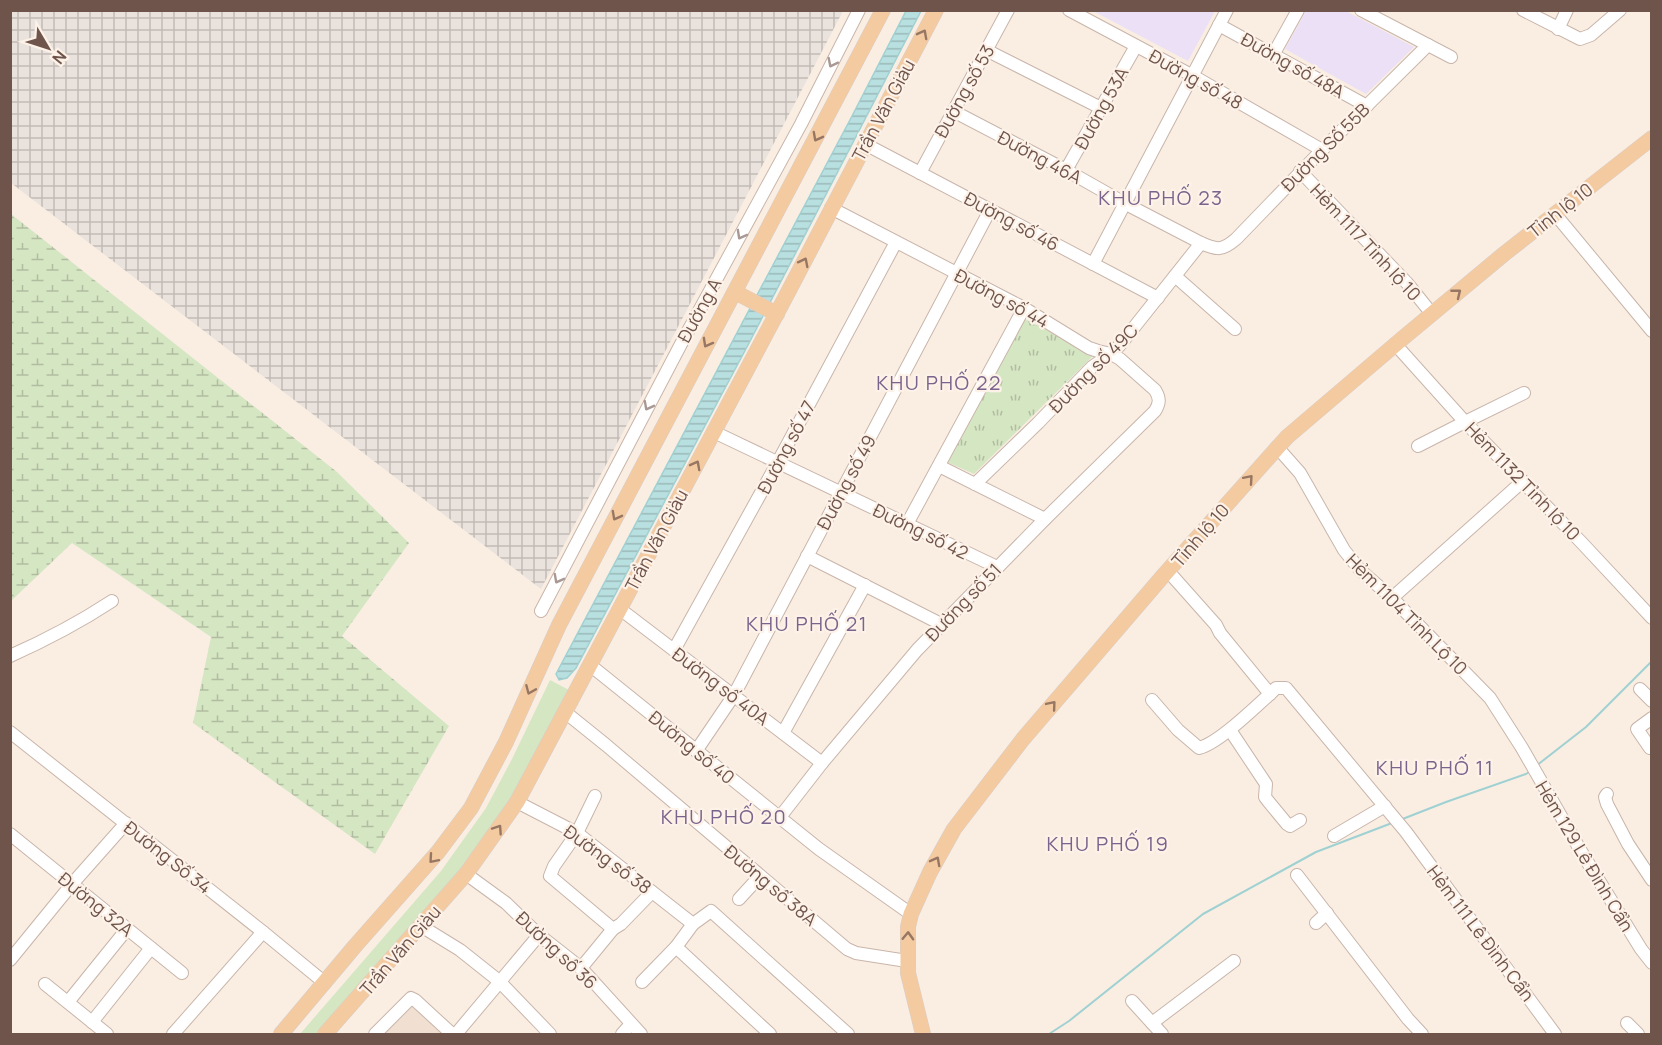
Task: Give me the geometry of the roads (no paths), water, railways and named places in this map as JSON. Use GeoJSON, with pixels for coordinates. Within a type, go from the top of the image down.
{"type":"FeatureCollection","features":[{"type":"Feature","properties":{"kind":"main road","name":"Trần Văn Giàu"},"geometry":{"type":"LineString","coordinates":[[281,1035],[438,852],[471,808],[507,742],[562,618],[739,294],[883,10]]}},
{"type":"Feature","properties":{"kind":"main road","name":"Trần Văn Giàu"},"geometry":{"type":"LineString","coordinates":[[325,1035],[466,874],[517,802],[714,432],[773,312],[936,10]]}},
{"type":"Feature","properties":{"kind":"main road","name":"Tỉnh lộ 10"},"geometry":{"type":"LineString","coordinates":[[923,1035],[908,973],[908,927],[911,914],[930,872],[954,829],[1023,739],[1277,447],[1395,344],[1652,138]]}},
{"type":"Feature","properties":{"kind":"main road"},"geometry":{"type":"LineString","coordinates":[[739,294],[773,312]]}},
{"type":"Feature","properties":{"kind":"street","name":"Đường A"},"geometry":{"type":"LineString","coordinates":[[541,611],[859,10]]}},
{"type":"Feature","properties":{"kind":"street","name":"Đường số 53"},"geometry":{"type":"LineString","coordinates":[[920,172],[1008,10]]}},
{"type":"Feature","properties":{"kind":"street","name":"Đường số 48"},"geometry":{"type":"LineString","coordinates":[[1070,10],[1193,76],[1322,150]]}},
{"type":"Feature","properties":{"kind":"street"},"geometry":{"type":"LineString","coordinates":[[1094,264],[1227,10]]}},
{"type":"Feature","properties":{"kind":"street"},"geometry":{"type":"LineString","coordinates":[[1273,55],[1298,10]]}},
{"type":"Feature","properties":{"kind":"street"},"geometry":{"type":"LineString","coordinates":[[1360,10],[1451,57]]}},
{"type":"Feature","properties":{"kind":"street"},"geometry":{"type":"LineString","coordinates":[[1523,10],[1576,38],[1584,39],[1620,10]]}},
{"type":"Feature","properties":{"kind":"street"},"geometry":{"type":"LineString","coordinates":[[1558,29],[1567,10]]}},
{"type":"Feature","properties":{"kind":"street","name":"Đường số 48A"},"geometry":{"type":"LineString","coordinates":[[1219,25],[1366,106]]}},
{"type":"Feature","properties":{"kind":"street","name":"Đường Số 55B"},"geometry":{"type":"LineString","coordinates":[[1223,248],[1236,239],[1300,171],[1428,45]]}},
{"type":"Feature","properties":{"kind":"street","name":"Đường 53A"},"geometry":{"type":"LineString","coordinates":[[1066,170],[1136,46]]}},
{"type":"Feature","properties":{"kind":"street"},"geometry":{"type":"LineString","coordinates":[[986,50],[1101,108]]}},
{"type":"Feature","properties":{"kind":"street","name":"Đường 46A"},"geometry":{"type":"LineString","coordinates":[[953,111],[1201,243],[1212,248],[1223,248]]}},
{"type":"Feature","properties":{"kind":"street","name":"Đường số 46"},"geometry":{"type":"LineString","coordinates":[[865,144],[1158,298]]}},
{"type":"Feature","properties":{"kind":"street","name":"Hẻm 1117 Tỉnh lộ 10"},"geometry":{"type":"LineString","coordinates":[[1300,171],[1407,283],[1432,314]]}},
{"type":"Feature","properties":{"kind":"street","name":"Đường số 44"},"geometry":{"type":"LineString","coordinates":[[831,208],[1024,308],[1089,348],[1120,359],[1155,390],[1159,395],[1159,400]]}},
{"type":"Feature","properties":{"kind":"street","name":"Đường số 49"},"geometry":{"type":"LineString","coordinates":[[696,751],[734,695],[990,210]]}},
{"type":"Feature","properties":{"kind":"street"},"geometry":{"type":"LineString","coordinates":[[1555,214],[1652,330]]}},
{"type":"Feature","properties":{"kind":"street","name":"Đường số 47"},"geometry":{"type":"LineString","coordinates":[[674,651],[896,242]]}},
{"type":"Feature","properties":{"kind":"street","name":"Đường số 49C"},"geometry":{"type":"LineString","coordinates":[[975,484],[1092,366],[1111,354],[1120,345],[1201,243]]}},
{"type":"Feature","properties":{"kind":"street"},"geometry":{"type":"LineString","coordinates":[[1175,276],[1235,328]]}},
{"type":"Feature","properties":{"kind":"street"},"geometry":{"type":"LineString","coordinates":[[907,524],[1024,308]]}},
{"type":"Feature","properties":{"kind":"street","name":"Hẻm 1132 Tỉnh lộ 10"},"geometry":{"type":"LineString","coordinates":[[1395,344],[1464,422],[1652,618]]}},
{"type":"Feature","properties":{"kind":"street"},"geometry":{"type":"LineString","coordinates":[[1418,446],[1524,393]]}},
{"type":"Feature","properties":{"kind":"street","name":"Đường số 51"},"geometry":{"type":"LineString","coordinates":[[780,817],[917,650],[997,567],[1155,411],[1159,400]]}},
{"type":"Feature","properties":{"kind":"street","name":"Đường số 42"},"geometry":{"type":"LineString","coordinates":[[714,432],[997,567]]}},
{"type":"Feature","properties":{"kind":"street","name":"Hẻm 1104 Tỉnh Lộ 10"},"geometry":{"type":"LineString","coordinates":[[1277,447],[1300,473],[1344,550],[1360,570],[1392,598],[1490,698],[1522,748]]}},
{"type":"Feature","properties":{"kind":"street"},"geometry":{"type":"LineString","coordinates":[[939,466],[1045,519]]}},
{"type":"Feature","properties":{"kind":"street"},"geometry":{"type":"LineString","coordinates":[[1392,598],[1522,481]]}},
{"type":"Feature","properties":{"kind":"street"},"geometry":{"type":"LineString","coordinates":[[807,556],[941,624]]}},
{"type":"Feature","properties":{"kind":"street"},"geometry":{"type":"LineString","coordinates":[[1152,700],[1178,730],[1199,748],[1205,747],[1230,730],[1270,694],[1216,625],[1168,571]]}},
{"type":"Feature","properties":{"kind":"street"},"geometry":{"type":"LineString","coordinates":[[783,733],[865,585]]}},
{"type":"Feature","properties":{"kind":"street"},"geometry":{"type":"LineString","coordinates":[[10,656],[52,637],[112,601]]}},
{"type":"Feature","properties":{"kind":"street","name":"Đường số 40A"},"geometry":{"type":"LineString","coordinates":[[620,609],[822,763]]}},
{"type":"Feature","properties":{"kind":"street","name":"Đường số 40"},"geometry":{"type":"LineString","coordinates":[[590,665],[819,849],[911,914]]}},
{"type":"Feature","properties":{"kind":"street","name":"Hẻm 111 Lê Đình Cẩn"},"geometry":{"type":"LineString","coordinates":[[1270,694],[1276,688],[1286,688],[1388,810],[1555,1035]]}},
{"type":"Feature","properties":{"kind":"street"},"geometry":{"type":"LineString","coordinates":[[1640,689],[1652,701]]}},
{"type":"Feature","properties":{"kind":"street","name":"Đường số 38A"},"geometry":{"type":"LineString","coordinates":[[564,712],[852,952],[907,961]]}},
{"type":"Feature","properties":{"kind":"street"},"geometry":{"type":"LineString","coordinates":[[1650,748],[1637,729],[1652,718]]}},
{"type":"Feature","properties":{"kind":"street"},"geometry":{"type":"LineString","coordinates":[[1230,730],[1266,784],[1265,796],[1277,813],[1290,826],[1300,820]]}},
{"type":"Feature","properties":{"kind":"street","name":"Đường Số 34"},"geometry":{"type":"LineString","coordinates":[[10,732],[264,932],[325,983]]}},
{"type":"Feature","properties":{"kind":"street","name":"Hẻm 129 Lê Đình Cẩn"},"geometry":{"type":"LineString","coordinates":[[1522,748],[1582,854],[1652,963]]}},
{"type":"Feature","properties":{"kind":"street"},"geometry":{"type":"LineString","coordinates":[[1607,795],[1605,797],[1607,804],[1628,844],[1652,880]]}},
{"type":"Feature","properties":{"kind":"street"},"geometry":{"type":"LineString","coordinates":[[596,796],[577,833],[554,866],[550,876],[613,929]]}},
{"type":"Feature","properties":{"kind":"street","name":"Đường số 38"},"geometry":{"type":"LineString","coordinates":[[517,802],[577,833],[693,924]]}},
{"type":"Feature","properties":{"kind":"street"},"geometry":{"type":"LineString","coordinates":[[1334,836],[1388,810]]}},
{"type":"Feature","properties":{"kind":"street"},"geometry":{"type":"LineString","coordinates":[[10,960],[126,823]]}},
{"type":"Feature","properties":{"kind":"street","name":"Đường 32A"},"geometry":{"type":"LineString","coordinates":[[10,834],[182,973]]}},
{"type":"Feature","properties":{"kind":"street","name":"Đường số 36"},"geometry":{"type":"LineString","coordinates":[[466,874],[506,903],[539,935],[581,968],[640,1035]]}},
{"type":"Feature","properties":{"kind":"street"},"geometry":{"type":"LineString","coordinates":[[1297,875],[1422,1035]]}},
{"type":"Feature","properties":{"kind":"street"},"geometry":{"type":"LineString","coordinates":[[739,899],[760,876]]}},
{"type":"Feature","properties":{"kind":"street"},"geometry":{"type":"LineString","coordinates":[[581,968],[613,929],[621,924],[652,892]]}},
{"type":"Feature","properties":{"kind":"street"},"geometry":{"type":"LineString","coordinates":[[642,982],[676,947],[693,924],[711,911],[841,1032]]}},
{"type":"Feature","properties":{"kind":"street"},"geometry":{"type":"LineString","coordinates":[[1316,923],[1327,913]]}},
{"type":"Feature","properties":{"kind":"street"},"geometry":{"type":"LineString","coordinates":[[421,926],[460,950],[499,981],[550,1035]]}},
{"type":"Feature","properties":{"kind":"street"},"geometry":{"type":"LineString","coordinates":[[68,1002],[127,929]]}},
{"type":"Feature","properties":{"kind":"street"},"geometry":{"type":"LineString","coordinates":[[173,1035],[264,932]]}},
{"type":"Feature","properties":{"kind":"street"},"geometry":{"type":"LineString","coordinates":[[375,1035],[411,999],[415,1000],[454,1035],[539,935]]}},
{"type":"Feature","properties":{"kind":"street"},"geometry":{"type":"LineString","coordinates":[[676,947],[770,1035]]}},
{"type":"Feature","properties":{"kind":"street"},"geometry":{"type":"LineString","coordinates":[[92,1022],[151,948]]}},
{"type":"Feature","properties":{"kind":"street"},"geometry":{"type":"LineString","coordinates":[[1152,1023],[1234,961]]}},
{"type":"Feature","properties":{"kind":"street"},"geometry":{"type":"LineString","coordinates":[[45,984],[107,1035]]}},
{"type":"Feature","properties":{"kind":"street"},"geometry":{"type":"LineString","coordinates":[[1132,1001],[1162,1035]]}},
{"type":"Feature","properties":{"kind":"street"},"geometry":{"type":"LineString","coordinates":[[1627,1023],[1638,1035]]}},
{"type":"Feature","properties":{"kind":"street"},"geometry":{"type":"LineString","coordinates":[[622,1035],[631,1024]]}},
{"type":"Feature","properties":{"kind":"water"},"geometry":{"type":"Polygon","coordinates":[[[906,11],[921,11],[748,345],[576,668],[567,678],[559,680],[556,674],[906,11]]]}},
{"type":"Feature","properties":{"kind":"waterway"},"geometry":{"type":"LineString","coordinates":[[1536,766],[1586,727],[1652,661]]}},
{"type":"Feature","properties":{"kind":"waterway"},"geometry":{"type":"LineString","coordinates":[[1400,820],[1529,772]]}},
{"type":"Feature","properties":{"kind":"waterway"},"geometry":{"type":"LineString","coordinates":[[1049,1034],[1069,1021],[1203,914],[1316,852],[1392,823]]}},
{"type":"Feature","properties":{"kind":"district","name":"KHU PHỐ 23"},"geometry":{"type":"Point","coordinates":[1161,197]}},
{"type":"Feature","properties":{"kind":"district","name":"KHU PHỐ 22"},"geometry":{"type":"Point","coordinates":[939,382]}},
{"type":"Feature","properties":{"kind":"district","name":"KHU PHỐ 21"},"geometry":{"type":"Point","coordinates":[807,623]}},
{"type":"Feature","properties":{"kind":"district","name":"KHU PHỐ 11"},"geometry":{"type":"Point","coordinates":[1435,767]}},
{"type":"Feature","properties":{"kind":"district","name":"KHU PHỐ 20"},"geometry":{"type":"Point","coordinates":[724,816]}},
{"type":"Feature","properties":{"kind":"district","name":"KHU PHỐ 19"},"geometry":{"type":"Point","coordinates":[1108,843]}}]}
